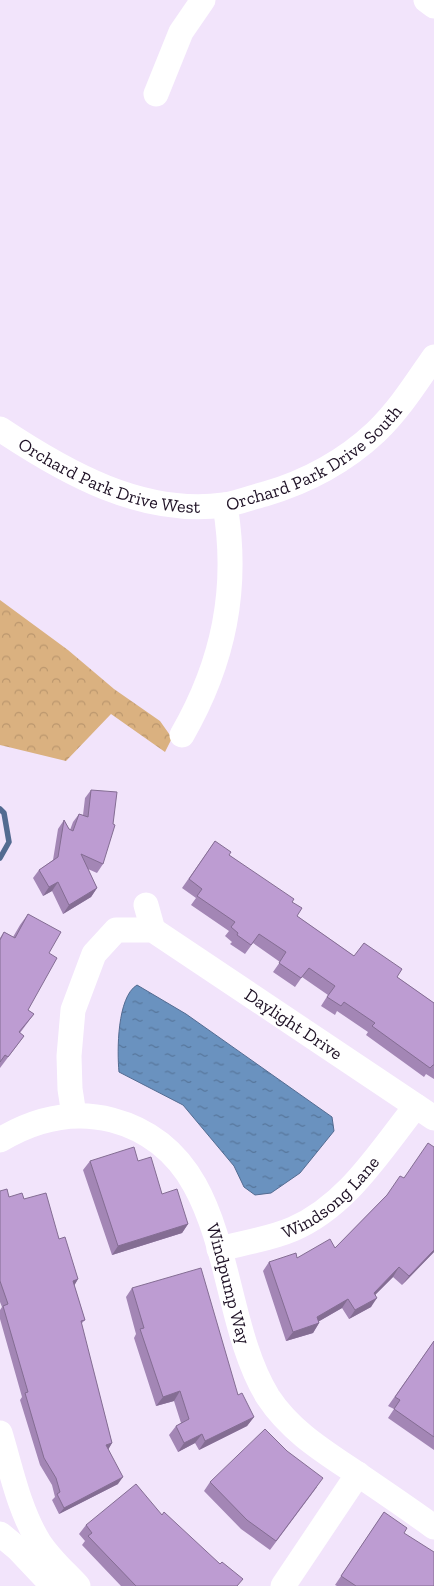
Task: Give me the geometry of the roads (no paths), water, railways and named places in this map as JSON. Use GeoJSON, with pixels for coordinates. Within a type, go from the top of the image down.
{"type":"FeatureCollection","features":[{"type":"Feature","properties":{"kind":"street"},"geometry":{"type":"LineString","coordinates":[[156,94],[181,32],[203,0]]}},
{"type":"Feature","properties":{"kind":"street"},"geometry":{"type":"LineString","coordinates":[[426,0],[434,6]]}},
{"type":"Feature","properties":{"kind":"street","name":"Orchard Park Drive South"},"geometry":{"type":"LineString","coordinates":[[182,735],[208,685],[223,636],[228,609],[231,560],[225,504],[276,491],[310,478],[345,456],[376,432],[394,413],[434,357]]}},
{"type":"Feature","properties":{"kind":"street","name":"Orchard Park Drive West"},"geometry":{"type":"LineString","coordinates":[[0,429],[61,468],[101,486],[144,499],[171,504],[225,504]]}},
{"type":"Feature","properties":{"kind":"street"},"geometry":{"type":"LineString","coordinates":[[74,1115],[70,1089],[69,1056],[73,1010],[94,954],[116,930],[153,930],[146,905]]}},
{"type":"Feature","properties":{"kind":"street","name":"Daylight Drive"},"geometry":{"type":"LineString","coordinates":[[153,930],[425,1112]]}},
{"type":"Feature","properties":{"kind":"street","name":"Windsong Lane"},"geometry":{"type":"LineString","coordinates":[[219,1249],[290,1230],[332,1206],[425,1112]]}},
{"type":"Feature","properties":{"kind":"street","name":"Windpump Way"},"geometry":{"type":"LineString","coordinates":[[0,1140],[32,1124],[74,1115],[97,1117],[118,1122],[143,1133],[168,1149],[190,1175],[199,1191],[219,1249],[251,1359],[268,1396],[291,1426],[308,1442],[434,1527]]}},
{"type":"Feature","properties":{"kind":"street"},"geometry":{"type":"LineString","coordinates":[[0,1432],[24,1510],[35,1534],[44,1549],[78,1586]]}},
{"type":"Feature","properties":{"kind":"street"},"geometry":{"type":"LineString","coordinates":[[282,1586],[358,1474]]}},
{"type":"Feature","properties":{"kind":"street"},"geometry":{"type":"LineString","coordinates":[[0,1534],[17,1548],[53,1586]]}},
{"type":"Feature","properties":{"kind":"water"},"geometry":{"type":"Polygon","coordinates":[[[137,985],[186,1014],[332,1117],[334,1131],[300,1173],[271,1193],[255,1195],[244,1187],[234,1166],[183,1105],[119,1072],[118,1051],[122,1012],[130,991],[137,985]]]}},
{"type":"Feature","properties":{"kind":"waterway"},"geometry":{"type":"LineString","coordinates":[[0,809],[4,813],[9,842],[0,858]]}}]}
